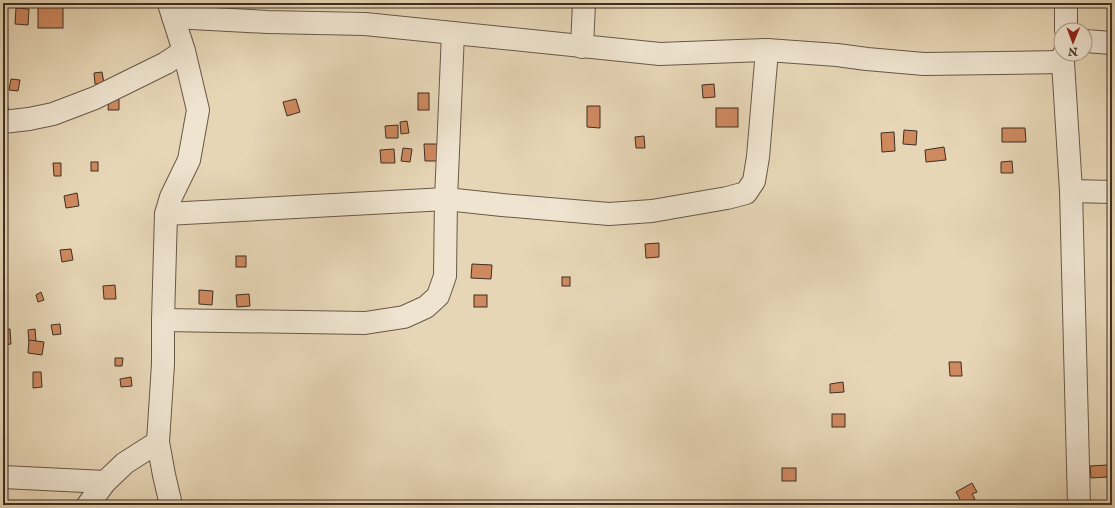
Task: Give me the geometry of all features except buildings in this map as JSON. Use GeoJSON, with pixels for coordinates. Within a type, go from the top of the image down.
{"type":"FeatureCollection","features":[{"type":"Feature","properties":{"kind":"street"},"geometry":{"type":"LineString","coordinates":[[582,47],[584,3]]}},
{"type":"Feature","properties":{"kind":"street"},"geometry":{"type":"LineString","coordinates":[[1066,3],[1066,22]]}},
{"type":"Feature","properties":{"kind":"street"},"geometry":{"type":"LineString","coordinates":[[171,505],[158,442],[163,364],[166,214],[171,197],[189,160],[198,110],[184,51],[171,10],[268,22],[365,24],[660,54],[767,50],[838,55],[924,64],[1053,58]]}},
{"type":"Feature","properties":{"kind":"street"},"geometry":{"type":"LineString","coordinates":[[163,320],[365,323],[404,317],[426,307],[438,296],[445,276],[446,198],[453,33]]}},
{"type":"Feature","properties":{"kind":"street"},"geometry":{"type":"LineString","coordinates":[[1093,42],[1112,43]]}},
{"type":"Feature","properties":{"kind":"street"},"geometry":{"type":"LineString","coordinates":[[166,214],[446,198],[502,205],[609,214],[652,211],[727,198],[746,193],[754,181],[758,157],[767,50]]}},
{"type":"Feature","properties":{"kind":"street"},"geometry":{"type":"LineString","coordinates":[[3,122],[53,114],[109,91],[166,63],[184,51]]}},
{"type":"Feature","properties":{"kind":"street"},"geometry":{"type":"LineString","coordinates":[[1063,62],[1071,192],[1079,505]]}},
{"type":"Feature","properties":{"kind":"street"},"geometry":{"type":"LineString","coordinates":[[1071,192],[1112,192]]}},
{"type":"Feature","properties":{"kind":"street"},"geometry":{"type":"LineString","coordinates":[[88,505],[105,482],[125,463],[158,442]]}},
{"type":"Feature","properties":{"kind":"street"},"geometry":{"type":"LineString","coordinates":[[3,477],[105,482]]}}]}
